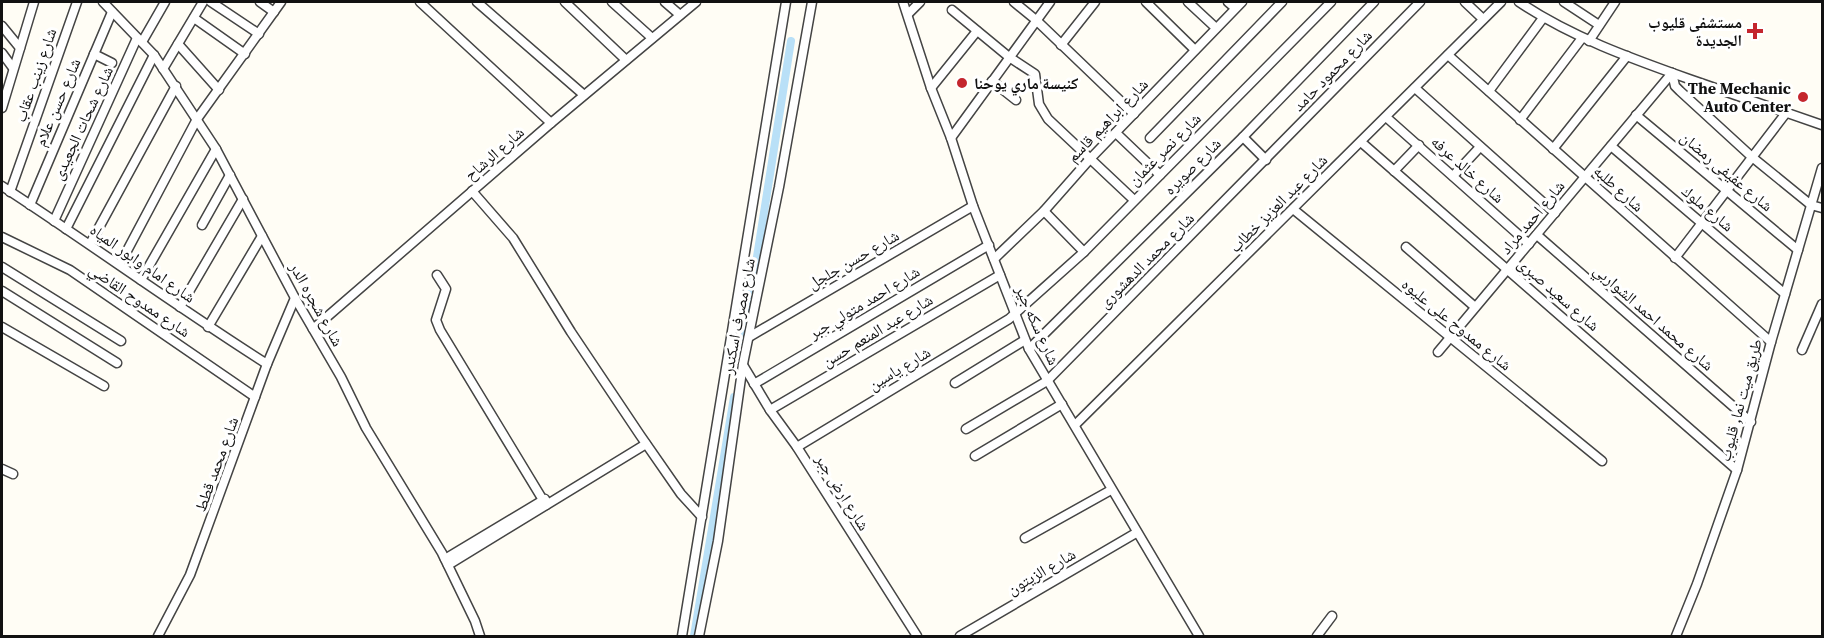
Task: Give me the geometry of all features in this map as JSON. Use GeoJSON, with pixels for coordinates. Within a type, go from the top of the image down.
{"type":"FeatureCollection","features":[{"type":"Feature","properties":{"kind":"street"},"geometry":{"type":"LineString","coordinates":[[2,108],[33,5],[24,2]]}},
{"type":"Feature","properties":{"kind":"street","name":"شارع زينب عقاب"},"geometry":{"type":"LineString","coordinates":[[10,192],[77,2]]}},
{"type":"Feature","properties":{"kind":"street","name":"شارع شجره الدر"},"geometry":{"type":"LineString","coordinates":[[103,2],[154,55],[216,149],[295,298],[341,377],[366,428],[418,510],[447,562],[480,636]]}},
{"type":"Feature","properties":{"kind":"street","name":"شارع شحات الجعيدى"},"geometry":{"type":"LineString","coordinates":[[54,221],[140,40],[165,2]]}},
{"type":"Feature","properties":{"kind":"street"},"geometry":{"type":"LineString","coordinates":[[164,69],[203,2]]}},
{"type":"Feature","properties":{"kind":"street"},"geometry":{"type":"LineString","coordinates":[[212,2],[259,34]]}},
{"type":"Feature","properties":{"kind":"street"},"geometry":{"type":"LineString","coordinates":[[260,2],[274,12]]}},
{"type":"Feature","properties":{"kind":"street"},"geometry":{"type":"LineString","coordinates":[[120,264],[197,119],[282,2]]}},
{"type":"Feature","properties":{"kind":"street"},"geometry":{"type":"LineString","coordinates":[[420,2],[551,123]]}},
{"type":"Feature","properties":{"kind":"street"},"geometry":{"type":"LineString","coordinates":[[477,2],[584,96]]}},
{"type":"Feature","properties":{"kind":"street"},"geometry":{"type":"LineString","coordinates":[[565,2],[626,60]]}},
{"type":"Feature","properties":{"kind":"street"},"geometry":{"type":"LineString","coordinates":[[612,2],[652,38]]}},
{"type":"Feature","properties":{"kind":"street"},"geometry":{"type":"LineString","coordinates":[[665,2],[680,15]]}},
{"type":"Feature","properties":{"kind":"street","name":"شارع الرشاح"},"geometry":{"type":"LineString","coordinates":[[313,329],[551,123],[696,2]]}},
{"type":"Feature","properties":{"kind":"street","name":"شارع مصرف اسكندر"},"geometry":{"type":"LineString","coordinates":[[682,636],[786,2]]}},
{"type":"Feature","properties":{"kind":"street","name":"شارع مصرف اسكندر"},"geometry":{"type":"LineString","coordinates":[[699,636],[718,541],[743,364],[779,187],[812,2]]}},
{"type":"Feature","properties":{"kind":"street","name":"شارع سكه جير"},"geometry":{"type":"LineString","coordinates":[[903,2],[973,206],[1029,350],[1199,636]]}},
{"type":"Feature","properties":{"kind":"street"},"geometry":{"type":"LineString","coordinates":[[908,14],[920,2]]}},
{"type":"Feature","properties":{"kind":"street"},"geometry":{"type":"LineString","coordinates":[[1014,2],[1036,20],[1134,114]]}},
{"type":"Feature","properties":{"kind":"street"},"geometry":{"type":"LineString","coordinates":[[951,138],[1050,2]]}},
{"type":"Feature","properties":{"kind":"street"},"geometry":{"type":"LineString","coordinates":[[1061,45],[1095,2]]}},
{"type":"Feature","properties":{"kind":"street"},"geometry":{"type":"LineString","coordinates":[[1146,2],[1195,50]]}},
{"type":"Feature","properties":{"kind":"street"},"geometry":{"type":"LineString","coordinates":[[1188,2],[1216,28]]}},
{"type":"Feature","properties":{"kind":"street"},"geometry":{"type":"LineString","coordinates":[[1150,138],[1282,2]]}},
{"type":"Feature","properties":{"kind":"street","name":"شارع نصر عثمان"},"geometry":{"type":"LineString","coordinates":[[1015,313],[1084,252],[1331,2]]}},
{"type":"Feature","properties":{"kind":"street","name":"شارع صويره"},"geometry":{"type":"LineString","coordinates":[[1029,350],[1243,137],[1374,2]]}},
{"type":"Feature","properties":{"kind":"street","name":"شارع محمود حامد"},"geometry":{"type":"LineString","coordinates":[[1266,160],[1420,2]]}},
{"type":"Feature","properties":{"kind":"street"},"geometry":{"type":"LineString","coordinates":[[1465,2],[1483,19]]}},
{"type":"Feature","properties":{"kind":"street","name":"شارع عبد العزيز خطاب"},"geometry":{"type":"LineString","coordinates":[[1075,425],[1501,2]]}},
{"type":"Feature","properties":{"kind":"street"},"geometry":{"type":"LineString","coordinates":[[1519,2],[1543,18],[1586,40],[1672,73],[1822,125]]}},
{"type":"Feature","properties":{"kind":"street"},"geometry":{"type":"LineString","coordinates":[[1564,2],[1599,25]]}},
{"type":"Feature","properties":{"kind":"street"},"geometry":{"type":"LineString","coordinates":[[1520,120],[1599,25],[1615,2]]}},
{"type":"Feature","properties":{"kind":"street","name":"شارع ابراهيم قاسم"},"geometry":{"type":"LineString","coordinates":[[994,259],[1044,211],[1089,160],[1216,28],[1235,4]]}},
{"type":"Feature","properties":{"kind":"street"},"geometry":{"type":"LineString","coordinates":[[952,10],[1009,57],[1035,74],[1039,104],[1048,119],[1134,200]]}},
{"type":"Feature","properties":{"kind":"street","name":"شارع حسن علام"},"geometry":{"type":"LineString","coordinates":[[30,205],[112,12]]}},
{"type":"Feature","properties":{"kind":"street"},"geometry":{"type":"LineString","coordinates":[[194,18],[245,54]]}},
{"type":"Feature","properties":{"kind":"street"},"geometry":{"type":"LineString","coordinates":[[1489,91],[1543,18]]}},
{"type":"Feature","properties":{"kind":"street"},"geometry":{"type":"LineString","coordinates":[[2,26],[20,48]]}},
{"type":"Feature","properties":{"kind":"street"},"geometry":{"type":"LineString","coordinates":[[931,88],[977,31]]}},
{"type":"Feature","properties":{"kind":"street"},"geometry":{"type":"LineString","coordinates":[[178,44],[219,90]]}},
{"type":"Feature","properties":{"kind":"street"},"geometry":{"type":"LineString","coordinates":[[2,53],[13,69]]}},
{"type":"Feature","properties":{"kind":"street"},"geometry":{"type":"LineString","coordinates":[[94,54],[112,63]]}},
{"type":"Feature","properties":{"kind":"street"},"geometry":{"type":"LineString","coordinates":[[66,229],[154,55]]}},
{"type":"Feature","properties":{"kind":"street","name":"شارع طلبه"},"geometry":{"type":"LineString","coordinates":[[1448,55],[1771,342]]}},
{"type":"Feature","properties":{"kind":"street"},"geometry":{"type":"LineString","coordinates":[[1554,149],[1627,56]]}},
{"type":"Feature","properties":{"kind":"street"},"geometry":{"type":"LineString","coordinates":[[1672,73],[1675,86],[1752,157],[1811,205],[1822,208]]}},
{"type":"Feature","properties":{"kind":"street","name":"شارع احمد مراد"},"geometry":{"type":"LineString","coordinates":[[1438,352],[1672,73]]}},
{"type":"Feature","properties":{"kind":"street"},"geometry":{"type":"LineString","coordinates":[[992,81],[1016,100]]}},
{"type":"Feature","properties":{"kind":"street"},"geometry":{"type":"LineString","coordinates":[[90,244],[176,86]]}},
{"type":"Feature","properties":{"kind":"street"},"geometry":{"type":"LineString","coordinates":[[1415,88],[1555,213]]}},
{"type":"Feature","properties":{"kind":"street"},"geometry":{"type":"LineString","coordinates":[[1676,258],[1786,113]]}},
{"type":"Feature","properties":{"kind":"street","name":"شارع عفيفى رمضان"},"geometry":{"type":"LineString","coordinates":[[1636,115],[1798,250]]}},
{"type":"Feature","properties":{"kind":"street","name":"شارع خالد عرفه"},"geometry":{"type":"LineString","coordinates":[[1386,117],[1528,244]]}},
{"type":"Feature","properties":{"kind":"street"},"geometry":{"type":"LineString","coordinates":[[1116,133],[1160,175]]}},
{"type":"Feature","properties":{"kind":"street"},"geometry":{"type":"LineString","coordinates":[[1243,137],[1266,160]]}},
{"type":"Feature","properties":{"kind":"street","name":"شارع سعيد صبرى"},"geometry":{"type":"LineString","coordinates":[[1361,142],[1737,470]]}},
{"type":"Feature","properties":{"kind":"street"},"geometry":{"type":"LineString","coordinates":[[1394,171],[1419,145]]}},
{"type":"Feature","properties":{"kind":"street","name":"شارع ملوك"},"geometry":{"type":"LineString","coordinates":[[1611,146],[1785,294]]}},
{"type":"Feature","properties":{"kind":"street"},"geometry":{"type":"LineString","coordinates":[[1453,176],[1480,147]]}},
{"type":"Feature","properties":{"kind":"street"},"geometry":{"type":"LineString","coordinates":[[141,280],[216,149]]}},
{"type":"Feature","properties":{"kind":"street","name":"شارع محمد الدهشورى"},"geometry":{"type":"LineString","coordinates":[[966,429],[1047,381],[1266,160]]}},
{"type":"Feature","properties":{"kind":"street","name":"طريق ميت نما, قليوب"},"geometry":{"type":"LineString","coordinates":[[1676,636],[1737,470],[1771,342],[1822,168]]}},
{"type":"Feature","properties":{"kind":"street"},"geometry":{"type":"LineString","coordinates":[[202,225],[230,175]]}},
{"type":"Feature","properties":{"kind":"street","name":"شارع امام وابور المياه"},"geometry":{"type":"LineString","coordinates":[[2,186],[120,264],[208,327],[267,364]]}},
{"type":"Feature","properties":{"kind":"street"},"geometry":{"type":"LineString","coordinates":[[472,191],[513,238],[571,332],[645,442],[681,494],[702,517]]}},
{"type":"Feature","properties":{"kind":"street"},"geometry":{"type":"LineString","coordinates":[[180,307],[243,199]]}},
{"type":"Feature","properties":{"kind":"street","name":"شارع حسن جلجل"},"geometry":{"type":"LineString","coordinates":[[748,337],[973,206]]}},
{"type":"Feature","properties":{"kind":"street","name":"شارع ممدوح على عليوه"},"geometry":{"type":"LineString","coordinates":[[1293,209],[1602,461]]}},
{"type":"Feature","properties":{"kind":"street"},"geometry":{"type":"LineString","coordinates":[[1044,211],[1084,252]]}},
{"type":"Feature","properties":{"kind":"street","name":"شارع محمد احمد الشواربي"},"geometry":{"type":"LineString","coordinates":[[1537,235],[1751,422]]}},
{"type":"Feature","properties":{"kind":"street"},"geometry":{"type":"LineString","coordinates":[[208,327],[262,236]]}},
{"type":"Feature","properties":{"kind":"street","name":"شارع ممدوح القاضي"},"geometry":{"type":"LineString","coordinates":[[2,237],[70,270],[255,397]]}},
{"type":"Feature","properties":{"kind":"street","name":"شارع احمد متولي جبر"},"geometry":{"type":"LineString","coordinates":[[754,384],[989,245]]}},
{"type":"Feature","properties":{"kind":"street"},"geometry":{"type":"LineString","coordinates":[[1406,247],[1475,308]]}},
{"type":"Feature","properties":{"kind":"street"},"geometry":{"type":"LineString","coordinates":[[2,267],[121,341]]}},
{"type":"Feature","properties":{"kind":"street"},"geometry":{"type":"LineString","coordinates":[[436,275],[446,289],[436,320],[440,330],[544,503]]}},
{"type":"Feature","properties":{"kind":"street","name":"شارع عبد المنعم حسن"},"geometry":{"type":"LineString","coordinates":[[770,411],[1000,275]]}},
{"type":"Feature","properties":{"kind":"street"},"geometry":{"type":"LineString","coordinates":[[2,291],[117,363]]}},
{"type":"Feature","properties":{"kind":"street","name":"شارع محمد قطط"},"geometry":{"type":"LineString","coordinates":[[158,636],[190,575],[267,364],[295,298]]}},
{"type":"Feature","properties":{"kind":"street"},"geometry":{"type":"LineString","coordinates":[[1802,351],[1822,304]]}},
{"type":"Feature","properties":{"kind":"street","name":"شارع ياسين"},"geometry":{"type":"LineString","coordinates":[[797,447],[1009,319],[1015,313]]}},
{"type":"Feature","properties":{"kind":"street"},"geometry":{"type":"LineString","coordinates":[[2,327],[104,386]]}},
{"type":"Feature","properties":{"kind":"street"},"geometry":{"type":"LineString","coordinates":[[955,383],[1025,340]]}},
{"type":"Feature","properties":{"kind":"street","name":"شارع ارض جبر"},"geometry":{"type":"LineString","coordinates":[[743,364],[770,411],[797,447],[917,636]]}},
{"type":"Feature","properties":{"kind":"street"},"geometry":{"type":"LineString","coordinates":[[975,456],[1062,404]]}},
{"type":"Feature","properties":{"kind":"street"},"geometry":{"type":"LineString","coordinates":[[447,562],[645,442]]}},
{"type":"Feature","properties":{"kind":"street"},"geometry":{"type":"LineString","coordinates":[[2,469],[13,474]]}},
{"type":"Feature","properties":{"kind":"street"},"geometry":{"type":"LineString","coordinates":[[1025,538],[1111,490]]}},
{"type":"Feature","properties":{"kind":"street","name":"شارع الزيتون"},"geometry":{"type":"LineString","coordinates":[[960,636],[1136,532]]}},
{"type":"Feature","properties":{"kind":"street"},"geometry":{"type":"LineString","coordinates":[[1317,636],[1332,616]]}},
{"type":"Feature","properties":{"kind":"waterway"},"geometry":{"type":"LineString","coordinates":[[742,352],[791,41]]}},
{"type":"Feature","properties":{"kind":"waterway"},"geometry":{"type":"LineString","coordinates":[[694,636],[734,397]]}},
{"type":"Feature","properties":{"kind":"place","name":"مستشفى قليوب الجديدة"},"geometry":{"type":"Point","coordinates":[1755,31]}},
{"type":"Feature","properties":{"kind":"place","name":"كنيسة ماري يوحنا"},"geometry":{"type":"Point","coordinates":[962,83]}},
{"type":"Feature","properties":{"kind":"place","name":"The Mechanic Auto Center"},"geometry":{"type":"Point","coordinates":[1803,97]}}]}
